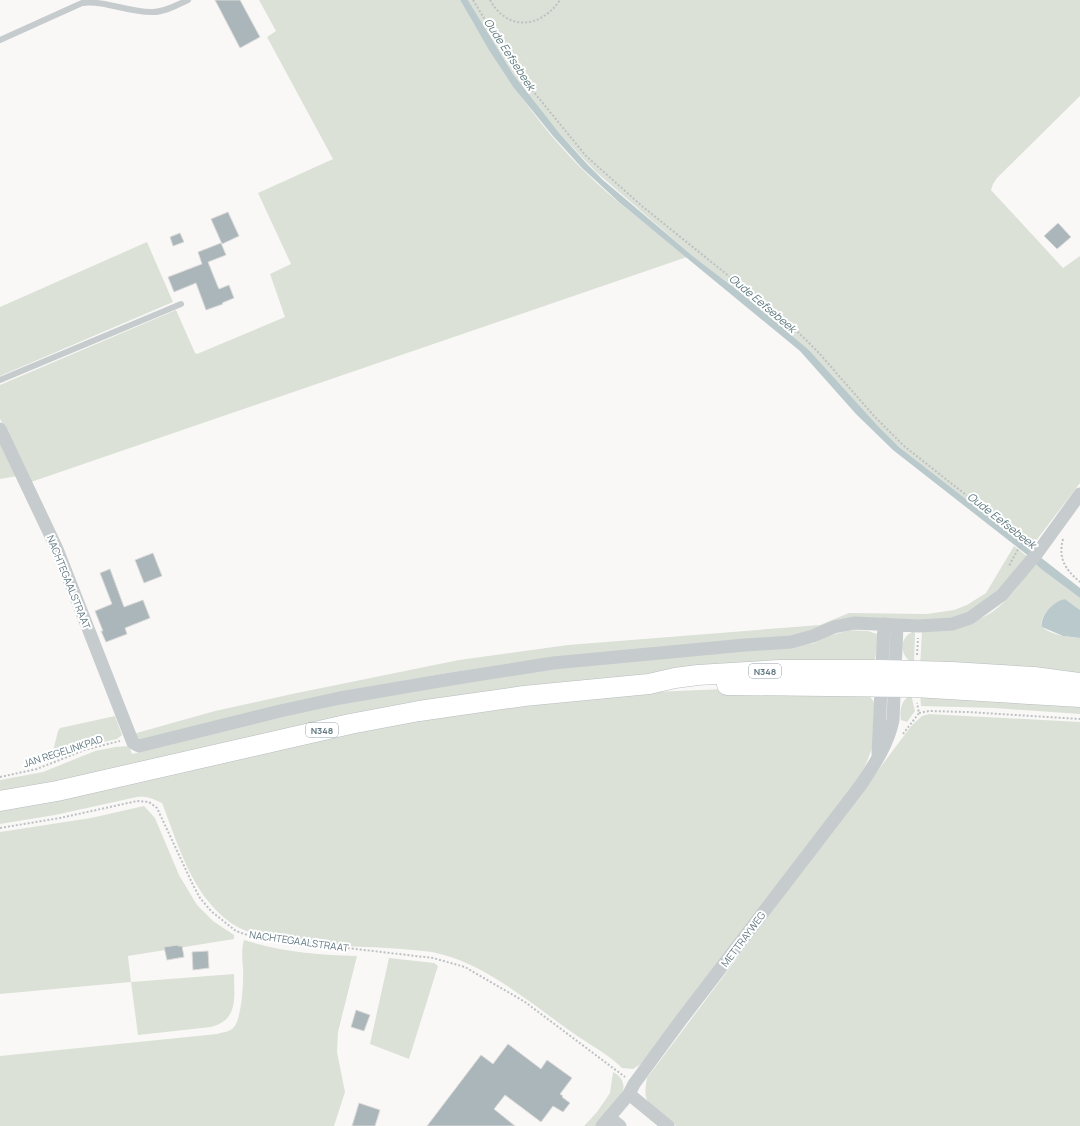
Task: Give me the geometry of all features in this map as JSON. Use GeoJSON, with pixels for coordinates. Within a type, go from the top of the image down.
{"type":"FeatureCollection","features":[{"type":"Feature","properties":{"kind":"main road","name":"N348"},"geometry":{"type":"LineString","coordinates":[[0,801],[57,791],[171,766],[350,724],[524,696],[649,684],[675,686],[740,685],[888,678],[1034,677],[1080,683]]}},
{"type":"Feature","properties":{"kind":"main road","name":"N348"},"geometry":{"type":"LineString","coordinates":[[888,678],[1080,696]]}},
{"type":"Feature","properties":{"kind":"street","name":"NACHTEGAALSTRAAT"},"geometry":{"type":"LineString","coordinates":[[0,429],[56,549],[131,738]]}},
{"type":"Feature","properties":{"kind":"street"},"geometry":{"type":"LineString","coordinates":[[131,738],[135,745],[139,746],[280,711],[340,698],[553,663],[791,642],[814,636],[834,627],[854,623],[919,626],[952,624],[970,618],[1002,595],[1034,556],[1080,494]]}},
{"type":"Feature","properties":{"kind":"street","name":"METTRAYWEG"},"geometry":{"type":"LineString","coordinates":[[884,624],[888,678]]}},
{"type":"Feature","properties":{"kind":"street","name":"METTRAYWEG"},"geometry":{"type":"LineString","coordinates":[[620,1126],[605,1121],[632,1089],[860,786],[877,760],[897,625]]}},
{"type":"Feature","properties":{"kind":"street"},"geometry":{"type":"LineString","coordinates":[[632,1089],[668,1126]]}},
{"type":"Feature","properties":{"kind":"lane"},"geometry":{"type":"LineString","coordinates":[[0,40],[82,2],[99,2],[151,12],[164,10],[188,0]]}},
{"type":"Feature","properties":{"kind":"lane"},"geometry":{"type":"LineString","coordinates":[[0,380],[181,304]]}},
{"type":"Feature","properties":{"kind":"path"},"geometry":{"type":"LineString","coordinates":[[473,0],[515,69],[572,140],[597,168],[643,207],[796,330],[819,353],[874,416],[904,446],[1023,540],[1024,542],[1017,551]]}},
{"type":"Feature","properties":{"kind":"path"},"geometry":{"type":"LineString","coordinates":[[490,0],[499,12],[508,18],[518,22],[528,23],[536,21],[546,15],[560,0]]}},
{"type":"Feature","properties":{"kind":"path"},"geometry":{"type":"LineString","coordinates":[[1064,535],[1060,548],[1063,563],[1070,574],[1080,582]]}},
{"type":"Feature","properties":{"kind":"path"},"geometry":{"type":"LineString","coordinates":[[919,713],[929,711],[967,712],[1080,719]]}},
{"type":"Feature","properties":{"kind":"path","name":"JAN REGELINKPAD"},"geometry":{"type":"LineString","coordinates":[[0,777],[37,769],[84,750],[131,738]]}},
{"type":"Feature","properties":{"kind":"path","name":"NACHTEGAALSTRAAT"},"geometry":{"type":"LineString","coordinates":[[0,828],[60,818],[137,801],[149,802],[157,808],[176,851],[200,898],[210,911],[236,931],[253,937],[433,958],[465,967],[525,1002],[632,1089]]}},
{"type":"Feature","properties":{"kind":"shaded area"},"geometry":{"type":"Polygon","coordinates":[[[259,0],[460,0],[514,87],[562,148],[580,167],[632,214],[687,257],[31,482],[0,419],[0,385],[176,310],[195,353],[197,354],[285,317],[270,274],[291,264],[258,193],[333,159],[267,37],[276,31],[259,0]]]}},
{"type":"Feature","properties":{"kind":"shaded area"},"geometry":{"type":"Polygon","coordinates":[[[460,0],[468,0],[513,74],[560,134],[603,180],[694,257],[741,293],[809,350],[899,447],[1080,588],[1080,598],[1041,569],[1026,554],[893,450],[856,414],[800,351],[620,203],[582,168],[553,136],[514,88],[489,50],[460,0]]]}},
{"type":"Feature","properties":{"kind":"shaded area"},"geometry":{"type":"Polygon","coordinates":[[[468,0],[1080,0],[1080,96],[997,178],[991,190],[1063,268],[1080,256],[1080,483],[1030,550],[899,447],[809,350],[741,293],[694,257],[596,172],[560,134],[513,74],[468,0]]]}},
{"type":"Feature","properties":{"kind":"shaded area"},"geometry":{"type":"Polygon","coordinates":[[[147,242],[173,302],[0,376],[0,307],[147,242]]]}},
{"type":"Feature","properties":{"kind":"shaded area"},"geometry":{"type":"Polygon","coordinates":[[[0,441],[18,476],[0,479],[0,441]]]}},
{"type":"Feature","properties":{"kind":"shaded area"},"geometry":{"type":"Polygon","coordinates":[[[1014,546],[1028,557],[1000,590],[968,612],[950,618],[800,636],[514,663],[357,689],[140,740],[133,734],[215,711],[459,660],[568,645],[820,625],[849,613],[927,614],[954,610],[967,605],[986,593],[1014,546]]]}},
{"type":"Feature","properties":{"kind":"shaded area"},"geometry":{"type":"Polygon","coordinates":[[[1035,562],[1041,569],[1080,598],[1080,610],[1065,599],[1045,613],[1042,627],[1055,634],[1080,638],[1080,675],[920,667],[922,632],[973,621],[993,612],[1016,589],[1035,562]]]}},
{"type":"Feature","properties":{"kind":"shaded area"},"geometry":{"type":"Polygon","coordinates":[[[1065,599],[1080,610],[1080,638],[1063,636],[1042,627],[1045,613],[1056,603],[1065,599]]]}},
{"type":"Feature","properties":{"kind":"shaded area"},"geometry":{"type":"Polygon","coordinates":[[[849,630],[868,631],[877,634],[878,643],[875,659],[869,662],[697,672],[0,795],[0,780],[43,772],[95,751],[129,746],[132,754],[279,717],[394,692],[520,673],[616,662],[798,646],[814,643],[826,637],[849,630]]]}},
{"type":"Feature","properties":{"kind":"shaded area"},"geometry":{"type":"Polygon","coordinates":[[[914,631],[914,664],[905,656],[902,647],[905,638],[914,631]]]}},
{"type":"Feature","properties":{"kind":"shaded area"},"geometry":{"type":"Polygon","coordinates":[[[724,689],[869,695],[874,702],[873,746],[866,764],[855,784],[641,1064],[633,1069],[622,1068],[606,1054],[573,1033],[506,985],[488,974],[451,957],[432,952],[291,941],[258,935],[239,928],[227,920],[204,896],[180,851],[162,803],[153,799],[137,797],[55,815],[0,824],[0,808],[274,747],[493,707],[653,692],[724,689]]]}},
{"type":"Feature","properties":{"kind":"shaded area"},"geometry":{"type":"Polygon","coordinates":[[[920,692],[1080,702],[1080,714],[994,708],[921,706],[920,692]]]}},
{"type":"Feature","properties":{"kind":"shaded area"},"geometry":{"type":"Polygon","coordinates":[[[911,694],[915,711],[907,722],[901,720],[900,712],[903,702],[911,694]]]}},
{"type":"Feature","properties":{"kind":"shaded area"},"geometry":{"type":"Polygon","coordinates":[[[929,714],[1080,722],[1080,1126],[676,1126],[656,1111],[647,1100],[645,1092],[647,1078],[912,725],[922,716],[929,714]]]}},
{"type":"Feature","properties":{"kind":"shaded area"},"geometry":{"type":"Polygon","coordinates":[[[115,716],[122,735],[117,739],[90,745],[48,762],[47,761],[52,755],[60,728],[115,716]]]}},
{"type":"Feature","properties":{"kind":"shaded area"},"geometry":{"type":"Polygon","coordinates":[[[144,806],[155,818],[179,875],[197,905],[213,921],[234,935],[234,939],[128,956],[131,982],[0,994],[0,832],[91,818],[144,806]]]}},
{"type":"Feature","properties":{"kind":"shaded area"},"geometry":{"type":"Polygon","coordinates":[[[244,940],[300,952],[357,956],[338,1032],[337,1052],[345,1092],[334,1126],[0,1126],[0,1056],[217,1034],[232,1029],[238,1018],[241,1004],[243,989],[242,949],[244,940]]]}},
{"type":"Feature","properties":{"kind":"shaded area"},"geometry":{"type":"Polygon","coordinates":[[[389,958],[434,963],[438,966],[409,1059],[370,1044],[389,958]]]}},
{"type":"Feature","properties":{"kind":"shaded area"},"geometry":{"type":"Polygon","coordinates":[[[234,974],[233,1006],[231,1013],[226,1019],[220,1024],[211,1027],[138,1035],[131,982],[234,974]]]}},
{"type":"Feature","properties":{"kind":"shaded area"},"geometry":{"type":"Polygon","coordinates":[[[613,1072],[622,1080],[623,1091],[596,1126],[584,1126],[597,1112],[610,1093],[613,1072]]]}},
{"type":"Feature","properties":{"kind":"building"},"geometry":{"type":"Polygon","coordinates":[[[215,0],[240,0],[260,37],[240,48],[215,0]]]}},
{"type":"Feature","properties":{"kind":"building"},"geometry":{"type":"Polygon","coordinates":[[[228,212],[239,236],[222,244],[211,219],[228,212]]]}},
{"type":"Feature","properties":{"kind":"building"},"geometry":{"type":"Polygon","coordinates":[[[1058,223],[1071,237],[1057,249],[1044,236],[1058,223]]]}},
{"type":"Feature","properties":{"kind":"building"},"geometry":{"type":"Polygon","coordinates":[[[180,233],[184,242],[173,246],[170,237],[180,233]]]}},
{"type":"Feature","properties":{"kind":"building"},"geometry":{"type":"Polygon","coordinates":[[[221,243],[226,255],[208,262],[219,289],[229,285],[234,298],[206,310],[196,283],[174,292],[168,277],[202,264],[198,252],[221,243]]]}},
{"type":"Feature","properties":{"kind":"building"},"geometry":{"type":"Polygon","coordinates":[[[153,553],[162,576],[144,583],[135,560],[153,553]]]}},
{"type":"Feature","properties":{"kind":"building"},"geometry":{"type":"Polygon","coordinates":[[[110,569],[124,607],[143,600],[150,618],[125,628],[127,634],[106,642],[95,611],[112,604],[100,573],[110,569]]]}},
{"type":"Feature","properties":{"kind":"building"},"geometry":{"type":"Polygon","coordinates":[[[178,945],[182,946],[184,957],[167,960],[164,947],[178,945]]]}},
{"type":"Feature","properties":{"kind":"building"},"geometry":{"type":"Polygon","coordinates":[[[208,951],[209,968],[193,970],[192,952],[208,951]]]}},
{"type":"Feature","properties":{"kind":"building"},"geometry":{"type":"Polygon","coordinates":[[[356,1010],[370,1015],[364,1031],[351,1027],[356,1010]]]}},
{"type":"Feature","properties":{"kind":"building"},"geometry":{"type":"Polygon","coordinates":[[[508,1044],[541,1069],[547,1060],[572,1078],[560,1094],[570,1103],[563,1112],[553,1106],[541,1122],[505,1095],[494,1109],[515,1126],[427,1126],[481,1055],[493,1064],[508,1044]]]}},
{"type":"Feature","properties":{"kind":"building"},"geometry":{"type":"Polygon","coordinates":[[[359,1103],[380,1110],[375,1126],[352,1126],[359,1103]]]}},
{"type":"Feature","properties":{"kind":"water label","name":"Oude Eefsebeek"},"geometry":{"type":"Point","coordinates":[510,54]}},
{"type":"Feature","properties":{"kind":"water label","name":"Oude Eefsebeek"},"geometry":{"type":"Point","coordinates":[763,303]}},
{"type":"Feature","properties":{"kind":"water label","name":"Oude Eefsebeek"},"geometry":{"type":"Point","coordinates":[1002,520]}}]}
